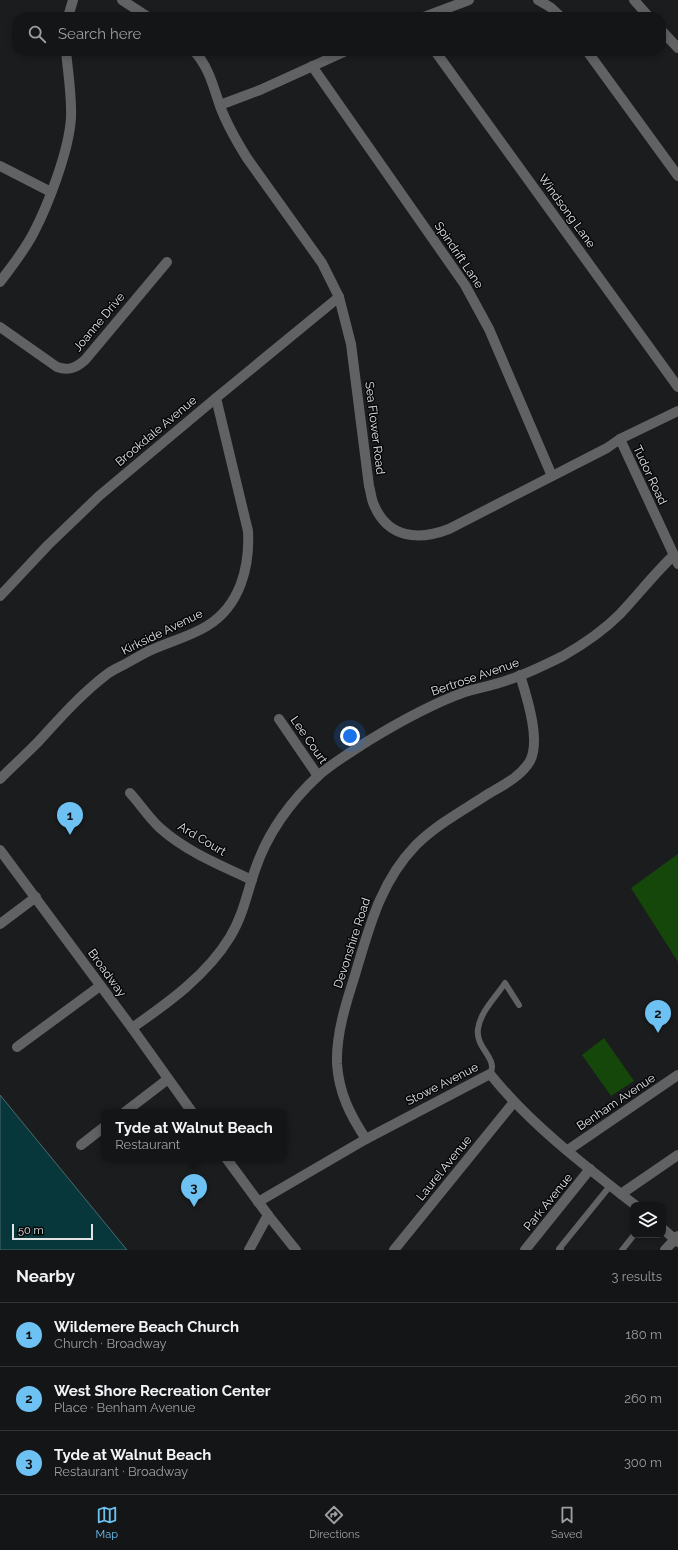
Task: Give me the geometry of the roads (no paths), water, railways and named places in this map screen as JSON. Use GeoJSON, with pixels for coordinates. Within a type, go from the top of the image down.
{"type":"FeatureCollection","features":[{"type":"Feature","properties":{"kind":"street"},"geometry":{"type":"LineString","coordinates":[[69,12],[73,0]]}},
{"type":"Feature","properties":{"kind":"street"},"geometry":{"type":"LineString","coordinates":[[122,0],[140,12]]}},
{"type":"Feature","properties":{"kind":"street"},"geometry":{"type":"LineString","coordinates":[[437,12],[469,0]]}},
{"type":"Feature","properties":{"kind":"street"},"geometry":{"type":"LineString","coordinates":[[538,0],[556,12]]}},
{"type":"Feature","properties":{"kind":"street"},"geometry":{"type":"LineString","coordinates":[[634,0],[645,12]]}},
{"type":"Feature","properties":{"kind":"street"},"geometry":{"type":"LineString","coordinates":[[666,35],[678,48]]}},
{"type":"Feature","properties":{"kind":"street"},"geometry":{"type":"LineString","coordinates":[[0,282],[17,260],[34,232],[60,167],[71,119],[70,85],[67,56]]}},
{"type":"Feature","properties":{"kind":"street","name":"Sea Flower Road"},"geometry":{"type":"LineString","coordinates":[[197,56],[211,76],[220,105],[237,142],[322,263],[339,297],[351,344],[369,486],[373,503],[381,518],[389,526],[399,532],[414,535],[437,533],[468,520],[607,448],[620,439],[678,412]]}},
{"type":"Feature","properties":{"kind":"street"},"geometry":{"type":"LineString","coordinates":[[220,105],[260,90],[335,56]]}},
{"type":"Feature","properties":{"kind":"street","name":"Windsong Lane"},"geometry":{"type":"LineString","coordinates":[[439,56],[678,387]]}},
{"type":"Feature","properties":{"kind":"street"},"geometry":{"type":"LineString","coordinates":[[591,56],[678,176]]}},
{"type":"Feature","properties":{"kind":"street","name":"Spindrift Lane"},"geometry":{"type":"LineString","coordinates":[[312,66],[465,284],[489,330],[552,476]]}},
{"type":"Feature","properties":{"kind":"street"},"geometry":{"type":"LineString","coordinates":[[0,166],[51,192]]}},
{"type":"Feature","properties":{"kind":"street","name":"Joanne Drive"},"geometry":{"type":"LineString","coordinates":[[0,327],[57,367],[67,369],[76,367],[84,360],[167,262]]}},
{"type":"Feature","properties":{"kind":"street","name":"Brookdale Avenue"},"geometry":{"type":"LineString","coordinates":[[0,596],[48,545],[99,496],[339,297]]}},
{"type":"Feature","properties":{"kind":"street","name":"Kirkside Avenue"},"geometry":{"type":"LineString","coordinates":[[0,779],[37,743],[73,703],[107,674],[149,651],[207,626],[220,617],[230,606],[237,594],[244,577],[247,563],[249,546],[248,531],[216,398]]}},
{"type":"Feature","properties":{"kind":"street","name":"Tudor Road"},"geometry":{"type":"LineString","coordinates":[[620,439],[676,560]]}},
{"type":"Feature","properties":{"kind":"street","name":"Bertrose Avenue"},"geometry":{"type":"LineString","coordinates":[[132,1028],[182,990],[213,962],[230,938],[237,924],[243,910],[259,858],[270,836],[302,792],[318,776],[347,754],[422,710],[465,692],[508,681],[562,656],[585,643],[620,614],[660,568],[676,560]]}},
{"type":"Feature","properties":{"kind":"street","name":"Devonshire Road"},"geometry":{"type":"LineString","coordinates":[[366,1139],[353,1120],[347,1107],[339,1079],[337,1063],[340,1033],[346,1006],[372,918],[384,889],[395,872],[417,845],[448,820],[514,779],[530,761],[534,747],[534,733],[520,675]]}},
{"type":"Feature","properties":{"kind":"street","name":"Lee Court"},"geometry":{"type":"LineString","coordinates":[[279,719],[318,776]]}},
{"type":"Feature","properties":{"kind":"street","name":"Ard Court"},"geometry":{"type":"LineString","coordinates":[[130,793],[159,828],[180,844],[203,857],[252,880]]}},
{"type":"Feature","properties":{"kind":"street","name":"Broadway"},"geometry":{"type":"LineString","coordinates":[[0,850],[36,897],[190,1109]]}},
{"type":"Feature","properties":{"kind":"street"},"geometry":{"type":"LineString","coordinates":[[0,924],[36,897]]}},
{"type":"Feature","properties":{"kind":"street"},"geometry":{"type":"LineString","coordinates":[[17,1047],[100,986]]}},
{"type":"Feature","properties":{"kind":"street","name":"Stowe Avenue"},"geometry":{"type":"LineString","coordinates":[[258,1202],[366,1139],[490,1074],[514,1102],[590,1170],[631,1202]]}},
{"type":"Feature","properties":{"kind":"street","name":"Benham Avenue"},"geometry":{"type":"LineString","coordinates":[[568,1150],[678,1075]]}},
{"type":"Feature","properties":{"kind":"street"},"geometry":{"type":"LineString","coordinates":[[128,1109],[168,1079]]}},
{"type":"Feature","properties":{"kind":"street","name":"Laurel Avenue"},"geometry":{"type":"LineString","coordinates":[[394,1250],[514,1102]]}},
{"type":"Feature","properties":{"kind":"street"},"geometry":{"type":"LineString","coordinates":[[81,1145],[101,1130]]}},
{"type":"Feature","properties":{"kind":"street"},"geometry":{"type":"LineString","coordinates":[[621,1194],[678,1155]]}},
{"type":"Feature","properties":{"kind":"street"},"geometry":{"type":"LineString","coordinates":[[228,1161],[296,1250]]}},
{"type":"Feature","properties":{"kind":"street","name":"Park Avenue"},"geometry":{"type":"LineString","coordinates":[[525,1250],[590,1170]]}},
{"type":"Feature","properties":{"kind":"street"},"geometry":{"type":"LineString","coordinates":[[249,1250],[268,1215]]}},
{"type":"Feature","properties":{"kind":"street"},"geometry":{"type":"LineString","coordinates":[[665,1250],[677,1239],[666,1231]]}},
{"type":"Feature","properties":{"kind":"lane"},"geometry":{"type":"LineString","coordinates":[[490,1074],[493,1068],[478,1039],[479,1024],[485,1011],[505,983],[519,1005]]}},
{"type":"Feature","properties":{"kind":"lane"},"geometry":{"type":"LineString","coordinates":[[561,1250],[559,1249],[610,1186]]}},
{"type":"Feature","properties":{"kind":"lane"},"geometry":{"type":"LineString","coordinates":[[622,1250],[632,1238]]}},
{"type":"Feature","properties":{"kind":"water"},"geometry":{"type":"Polygon","coordinates":[[[0,1095],[127,1250],[0,1250],[0,1095]]]}},
{"type":"Feature","properties":{"kind":"place","name":"Wildemere Beach Church"},"geometry":{"type":"Point","coordinates":[70,835]}},
{"type":"Feature","properties":{"kind":"place","name":"West Shore Recreation Center"},"geometry":{"type":"Point","coordinates":[658,1033]}},
{"type":"Feature","properties":{"kind":"place","name":"Tyde at Walnut Beach"},"geometry":{"type":"Point","coordinates":[194,1207]}}]}
